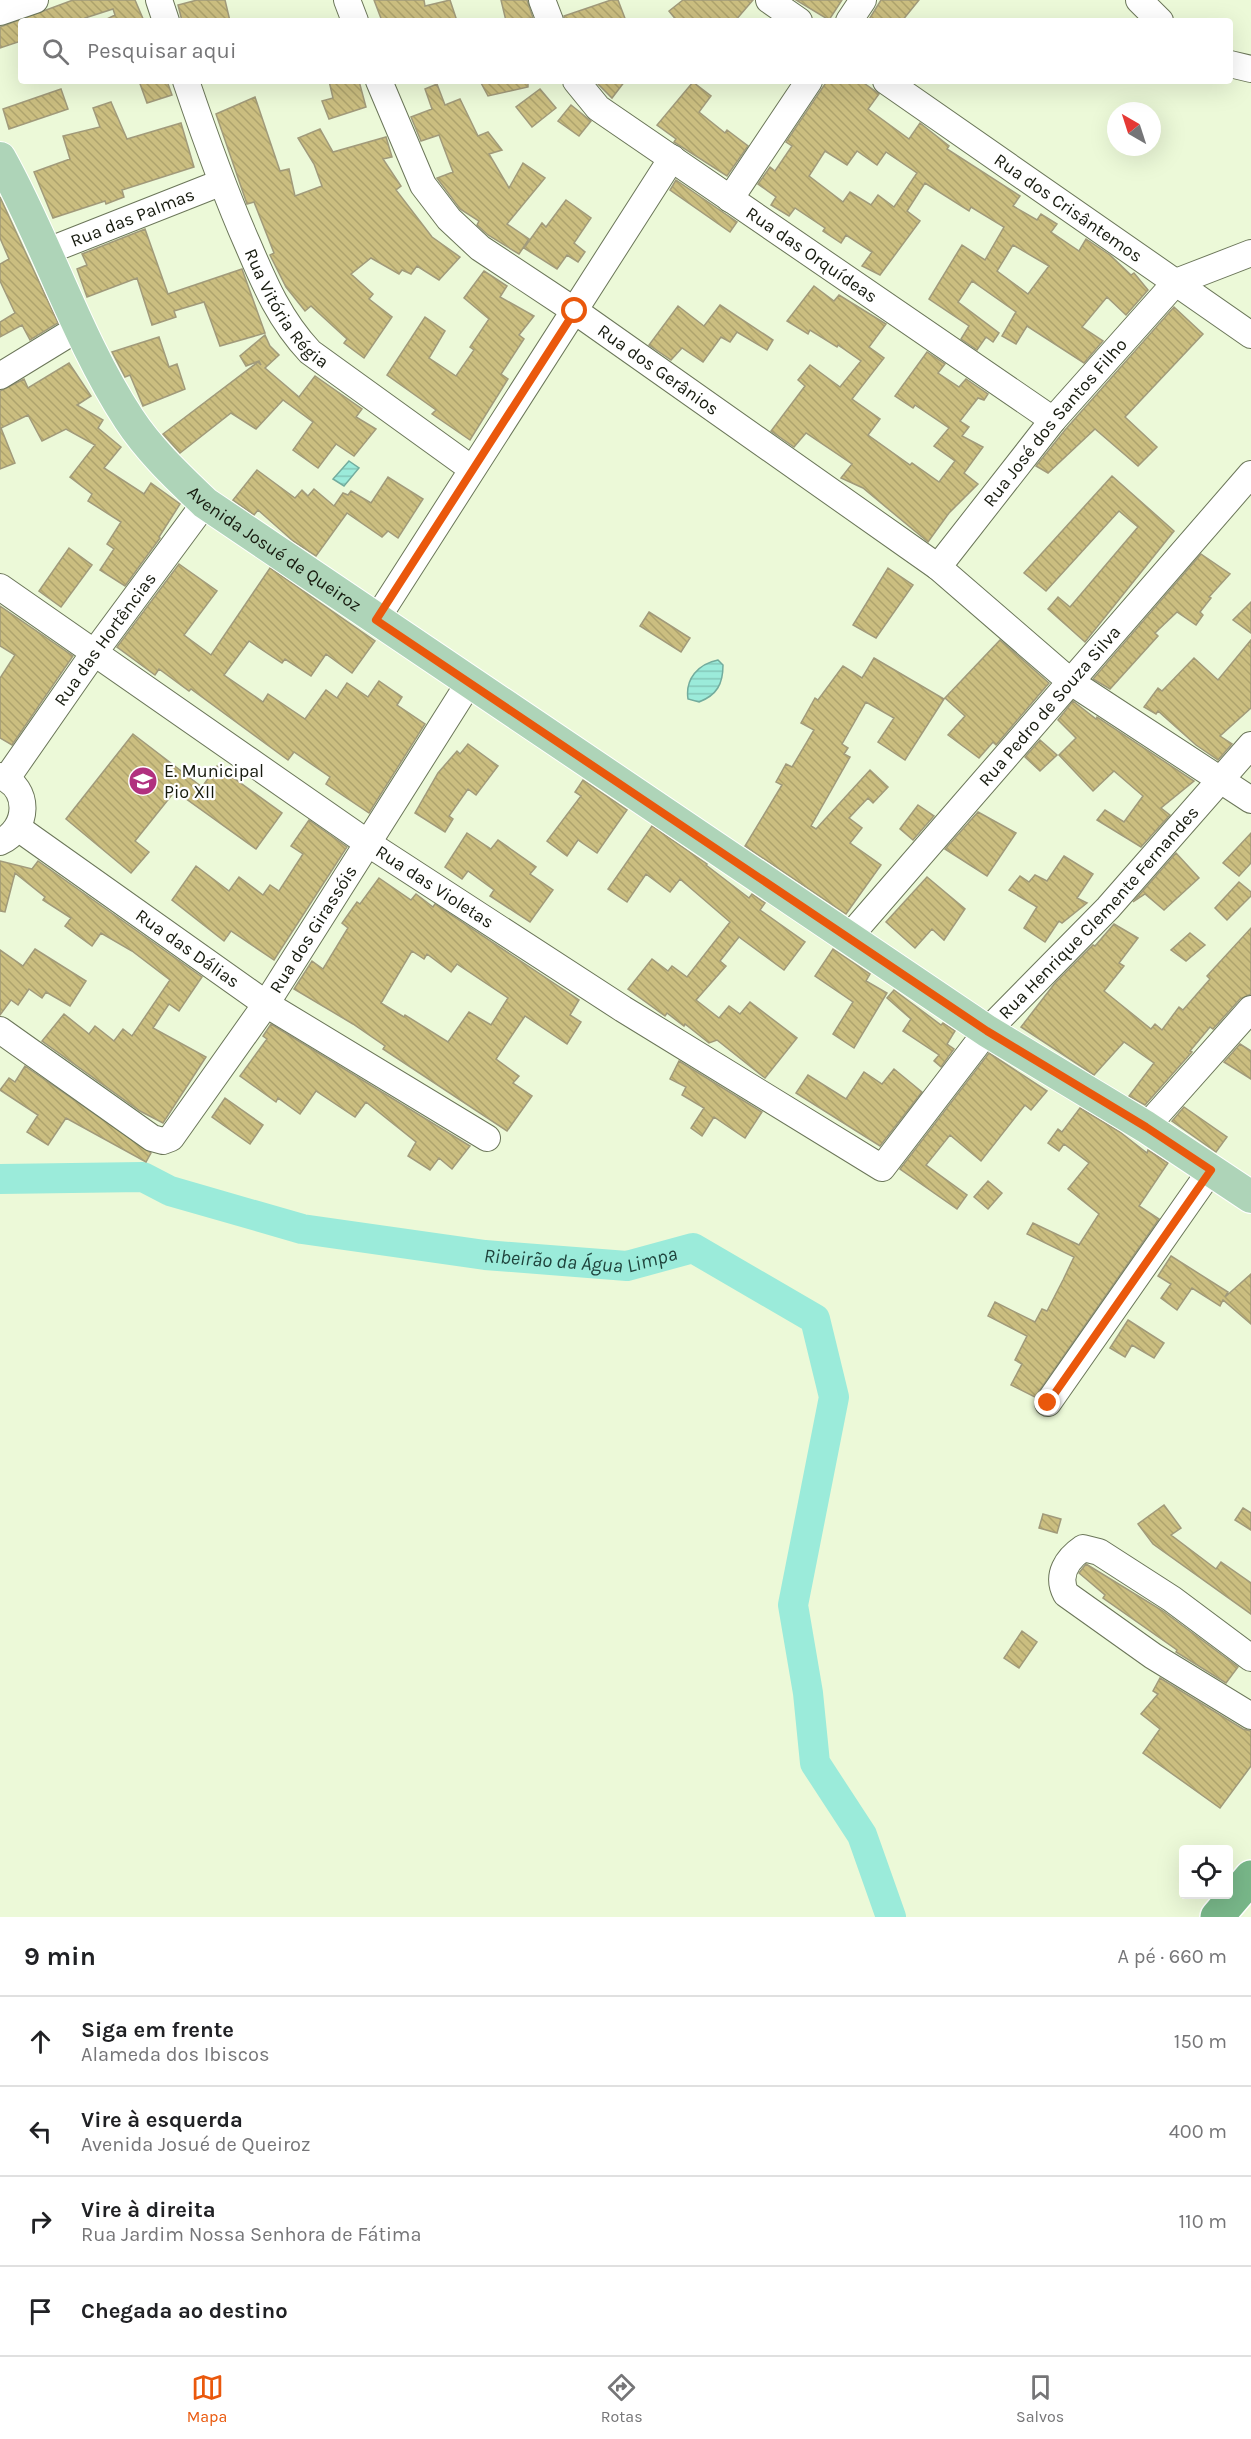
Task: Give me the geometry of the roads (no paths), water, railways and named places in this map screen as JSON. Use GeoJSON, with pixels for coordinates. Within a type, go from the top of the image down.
{"type":"FeatureCollection","features":[{"type":"Feature","properties":{"kind":"main road","name":"Avenida Josué de Queiroz"},"geometry":{"type":"LineString","coordinates":[[1,161],[80,327],[129,418],[158,455],[205,503],[468,683],[987,1031],[1146,1127],[1251,1197]]}},
{"type":"Feature","properties":{"kind":"street"},"geometry":{"type":"LineString","coordinates":[[0,12],[35,0]]}},
{"type":"Feature","properties":{"kind":"street"},"geometry":{"type":"LineString","coordinates":[[159,0],[165,18]]}},
{"type":"Feature","properties":{"kind":"street"},"geometry":{"type":"LineString","coordinates":[[347,0],[354,18]]}},
{"type":"Feature","properties":{"kind":"street"},"geometry":{"type":"LineString","coordinates":[[542,0],[549,18]]}},
{"type":"Feature","properties":{"kind":"street"},"geometry":{"type":"LineString","coordinates":[[770,0],[795,18]]}},
{"type":"Feature","properties":{"kind":"street"},"geometry":{"type":"LineString","coordinates":[[851,18],[862,0]]}},
{"type":"Feature","properties":{"kind":"street"},"geometry":{"type":"LineString","coordinates":[[1139,0],[1157,18]]}},
{"type":"Feature","properties":{"kind":"street"},"geometry":{"type":"LineString","coordinates":[[1233,65],[1251,69]]}},
{"type":"Feature","properties":{"kind":"street","name":"Rua Vitória Régia"},"geometry":{"type":"LineString","coordinates":[[187,84],[220,183],[274,304],[290,330],[310,352],[472,469]]}},
{"type":"Feature","properties":{"kind":"street","name":"Rua dos Gerânios"},"geometry":{"type":"LineString","coordinates":[[380,84],[423,185],[449,219],[480,248],[575,311],[938,567],[1071,682],[1251,800]]}},
{"type":"Feature","properties":{"kind":"street","name":"Rua das Orquídeas"},"geometry":{"type":"LineString","coordinates":[[578,84],[598,108],[1053,420]]}},
{"type":"Feature","properties":{"kind":"street"},"geometry":{"type":"LineString","coordinates":[[730,199],[807,84]]}},
{"type":"Feature","properties":{"kind":"street","name":"Rua dos Crisântemos"},"geometry":{"type":"LineString","coordinates":[[889,84],[1251,335]]}},
{"type":"Feature","properties":{"kind":"street"},"geometry":{"type":"LineString","coordinates":[[376,620],[672,158]]}},
{"type":"Feature","properties":{"kind":"street","name":"Rua das Palmas"},"geometry":{"type":"LineString","coordinates":[[45,252],[220,183]]}},
{"type":"Feature","properties":{"kind":"street"},"geometry":{"type":"LineString","coordinates":[[1176,282],[1251,253]]}},
{"type":"Feature","properties":{"kind":"street","name":"Rua José dos Santos Filho"},"geometry":{"type":"LineString","coordinates":[[938,567],[1053,420],[1176,282]]}},
{"type":"Feature","properties":{"kind":"street"},"geometry":{"type":"LineString","coordinates":[[0,376],[80,327]]}},
{"type":"Feature","properties":{"kind":"street","name":"Rua Pedro de Souza Silva"},"geometry":{"type":"LineString","coordinates":[[849,937],[1251,474]]}},
{"type":"Feature","properties":{"kind":"street","name":"Rua das Hortências"},"geometry":{"type":"LineString","coordinates":[[4,777],[205,503]]}},
{"type":"Feature","properties":{"kind":"street","name":"Rua das Violetas"},"geometry":{"type":"LineString","coordinates":[[0,587],[369,844],[623,1009],[882,1168]]}},
{"type":"Feature","properties":{"kind":"street","name":"Rua dos Girassóis"},"geometry":{"type":"LineString","coordinates":[[0,1030],[152,1138],[163,1141],[171,1138],[266,1004],[369,844],[468,683]]}},
{"type":"Feature","properties":{"kind":"street","name":"Rua Henrique Clemente Fernandes"},"geometry":{"type":"LineString","coordinates":[[882,1168],[987,1031],[1108,908],[1251,745]]}},
{"type":"Feature","properties":{"kind":"street"},"geometry":{"type":"LineString","coordinates":[[4,777],[17,788],[23,801],[23,815],[9,835]]}},
{"type":"Feature","properties":{"kind":"street","name":"Rua das Dálias"},"geometry":{"type":"LineString","coordinates":[[9,835],[266,1004],[487,1138]]}},
{"type":"Feature","properties":{"kind":"street"},"geometry":{"type":"LineString","coordinates":[[1146,1127],[1251,1009]]}},
{"type":"Feature","properties":{"kind":"street"},"geometry":{"type":"LineString","coordinates":[[1048,1403],[1211,1170]]}},
{"type":"Feature","properties":{"kind":"street"},"geometry":{"type":"LineString","coordinates":[[1251,1658],[1172,1599],[1099,1552],[1083,1548],[1071,1556],[1064,1569],[1061,1585],[1066,1594],[1153,1656],[1251,1716]]}},
{"type":"Feature","properties":{"kind":"water"},"geometry":{"type":"Polygon","coordinates":[[[349,461],[359,468],[344,486],[333,479],[349,461]]]}},
{"type":"Feature","properties":{"kind":"water"},"geometry":{"type":"Polygon","coordinates":[[[718,660],[723,665],[723,672],[715,692],[699,702],[688,699],[689,685],[694,674],[704,665],[718,660]]]}},
{"type":"Feature","properties":{"kind":"waterway","name":"Ribeirão da Água Limpa"},"geometry":{"type":"LineString","coordinates":[[0,1179],[143,1177],[170,1191],[302,1229],[485,1255],[627,1266],[693,1248],[815,1319],[834,1397],[793,1605],[808,1693],[815,1763],[862,1835],[891,1917]]}},
{"type":"Feature","properties":{"kind":"place","name":"E. Municipal Pio XII"},"geometry":{"type":"Point","coordinates":[143,781]}}]}
